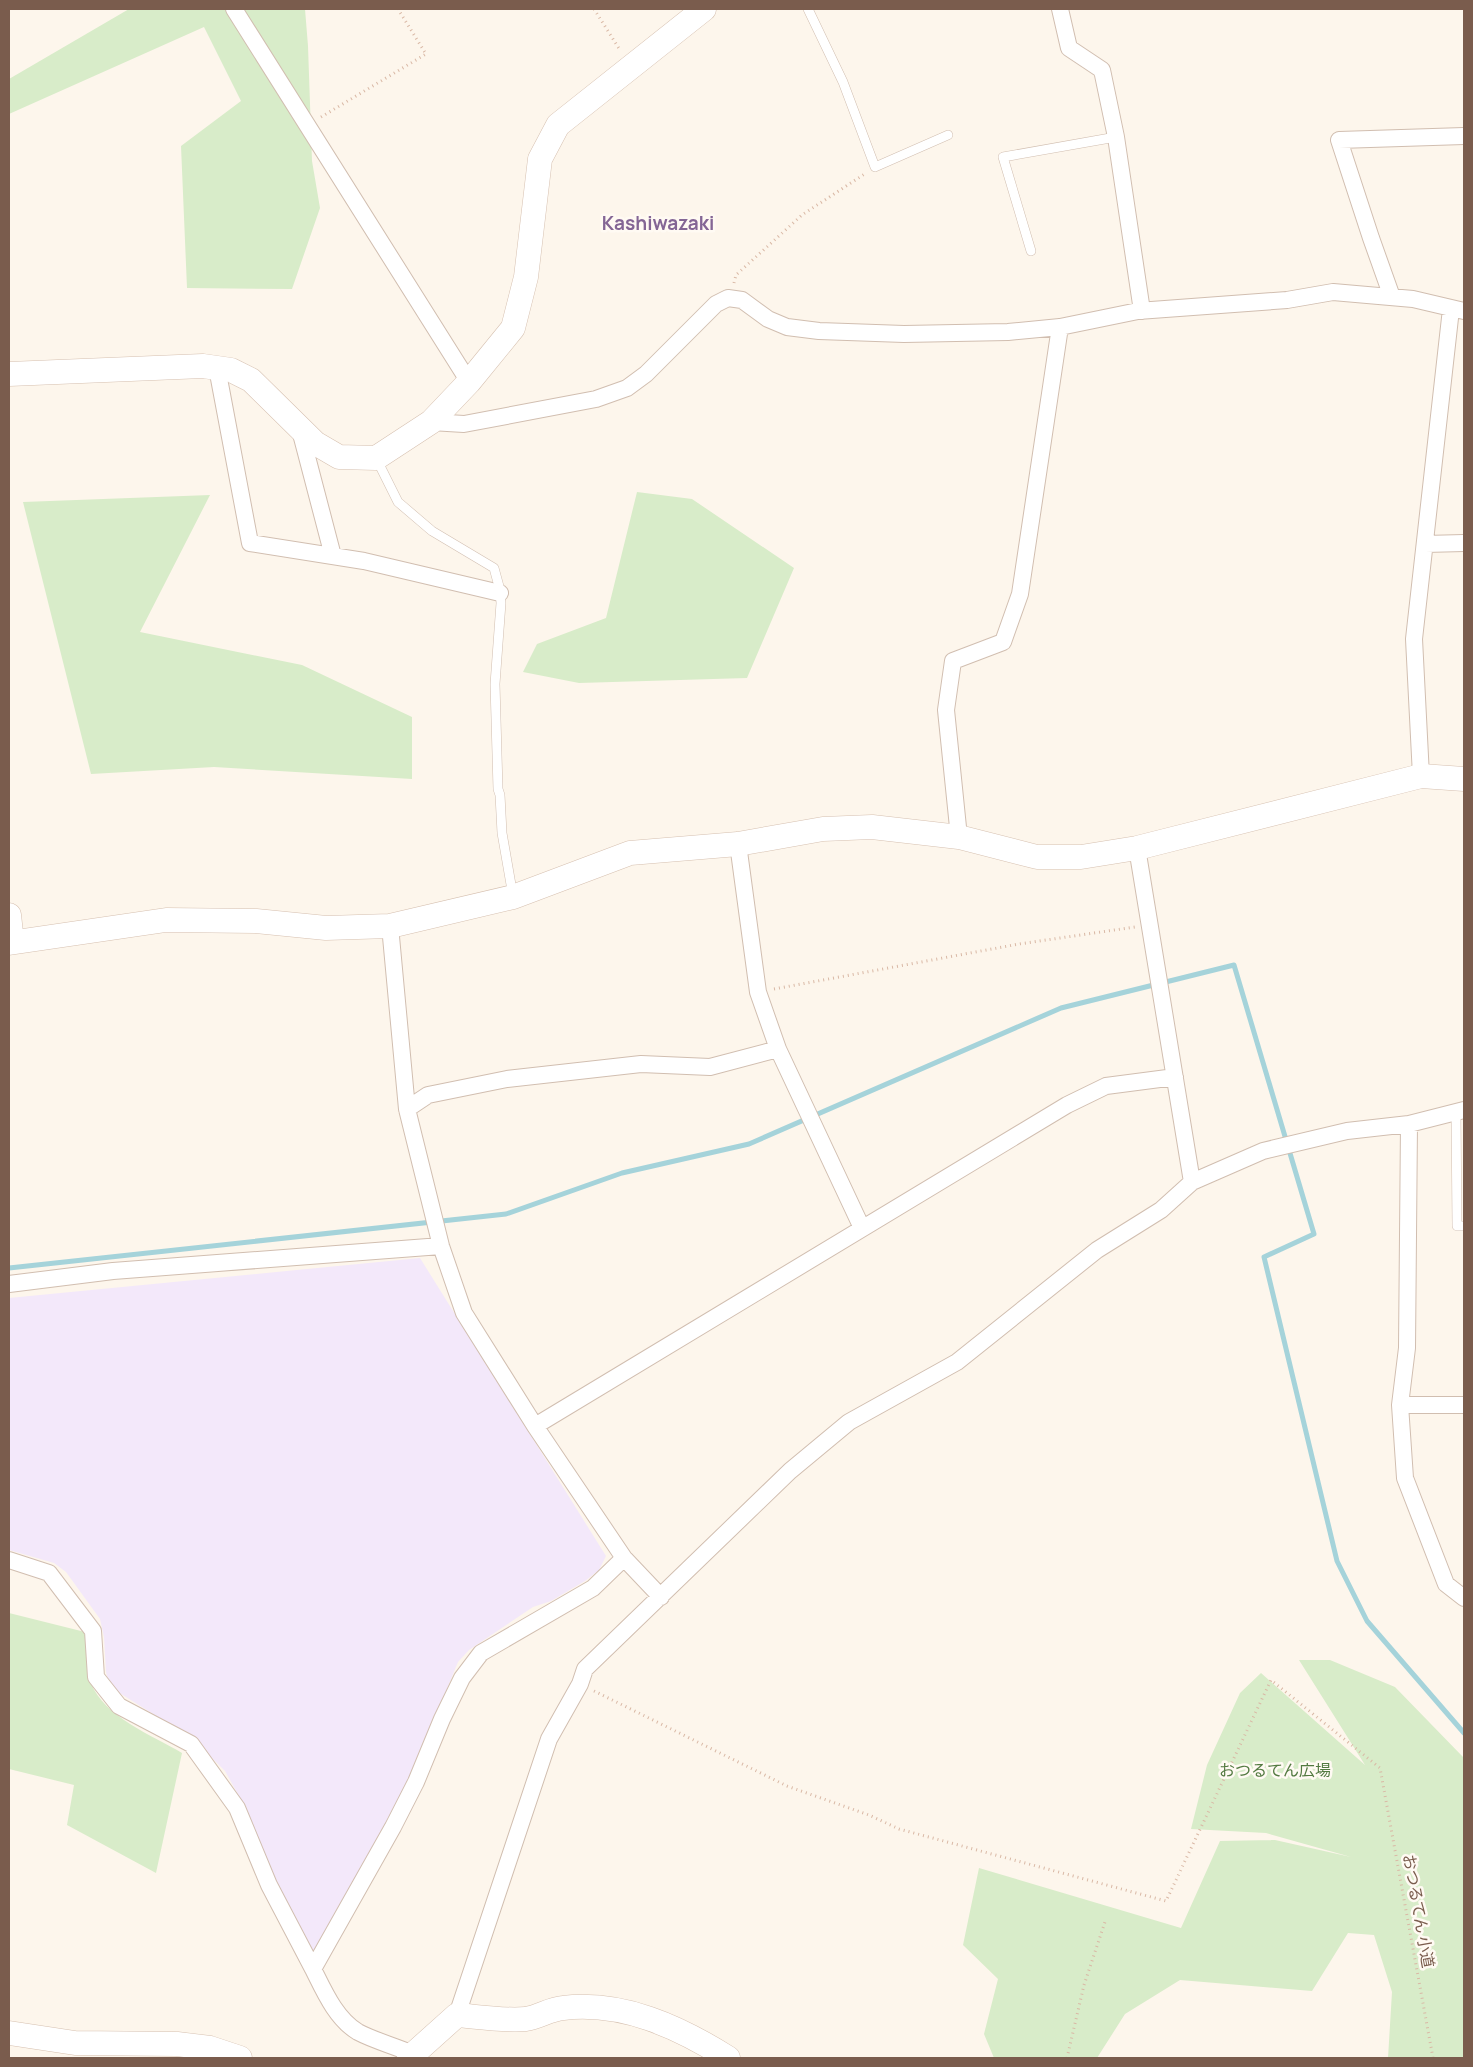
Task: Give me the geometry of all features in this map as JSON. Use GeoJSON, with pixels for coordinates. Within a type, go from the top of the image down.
{"type":"FeatureCollection","features":[{"type":"Feature","properties":{"kind":"street"},"geometry":{"type":"LineString","coordinates":[[234,9],[469,382]]}},
{"type":"Feature","properties":{"kind":"street"},"geometry":{"type":"LineString","coordinates":[[9,374],[203,366],[231,370],[251,380],[314,442],[339,457],[376,458],[431,422],[469,382],[513,328],[526,276],[540,158],[558,125],[704,9]]}},
{"type":"Feature","properties":{"kind":"street"},"geometry":{"type":"LineString","coordinates":[[1060,9],[1069,48],[1102,70],[1116,137],[1142,311]]}},
{"type":"Feature","properties":{"kind":"street"},"geometry":{"type":"LineString","coordinates":[[1392,297],[1339,140],[1464,136]]}},
{"type":"Feature","properties":{"kind":"street"},"geometry":{"type":"LineString","coordinates":[[431,422],[464,424],[596,399],[627,388],[646,374],[716,304],[728,298],[742,300],[768,319],[787,327],[819,331],[904,334],[1008,332],[1060,327],[1142,311],[1287,300],[1333,292],[1413,299],[1458,310],[1425,544],[1414,639],[1421,776]]}},
{"type":"Feature","properties":{"kind":"street"},"geometry":{"type":"LineString","coordinates":[[959,837],[946,710],[953,661],[1003,642],[1020,594],[1060,327]]}},
{"type":"Feature","properties":{"kind":"street"},"geometry":{"type":"LineString","coordinates":[[217,368],[250,542],[364,561],[500,593]]}},
{"type":"Feature","properties":{"kind":"street"},"geometry":{"type":"LineString","coordinates":[[300,428],[332,556]]}},
{"type":"Feature","properties":{"kind":"street"},"geometry":{"type":"LineString","coordinates":[[1425,544],[1464,543]]}},
{"type":"Feature","properties":{"kind":"street"},"geometry":{"type":"LineString","coordinates":[[9,915],[10,942],[166,920],[256,921],[326,928],[390,926],[513,897],[630,853],[738,844],[823,829],[872,828],[959,837],[1037,857],[1081,857],[1137,848],[1421,776],[1464,780]]}},
{"type":"Feature","properties":{"kind":"street"},"geometry":{"type":"LineString","coordinates":[[738,844],[758,992],[778,1049],[862,1228]]}},
{"type":"Feature","properties":{"kind":"street"},"geometry":{"type":"LineString","coordinates":[[1137,848],[1192,1182]]}},
{"type":"Feature","properties":{"kind":"street"},"geometry":{"type":"LineString","coordinates":[[390,926],[407,1109],[441,1246],[464,1313],[535,1426],[624,1558],[661,1597]]}},
{"type":"Feature","properties":{"kind":"street"},"geometry":{"type":"LineString","coordinates":[[407,1109],[428,1095],[507,1079],[641,1064],[710,1067],[778,1049]]}},
{"type":"Feature","properties":{"kind":"street"},"geometry":{"type":"LineString","coordinates":[[535,1426],[1066,1105],[1106,1086],[1174,1077]]}},
{"type":"Feature","properties":{"kind":"street"},"geometry":{"type":"LineString","coordinates":[[9,1560],[49,1573],[93,1631],[96,1678],[119,1706],[191,1744],[237,1808],[269,1885],[324,1991],[342,2019],[358,2032],[411,2056],[457,2015],[549,1739],[580,1684],[585,1669],[790,1472],[849,1422],[957,1362],[1097,1250],[1161,1210],[1192,1182],[1263,1151],[1347,1131],[1409,1124],[1460,1111]]}},
{"type":"Feature","properties":{"kind":"street"},"geometry":{"type":"LineString","coordinates":[[1409,1124],[1406,1348],[1400,1405],[1405,1478],[1446,1584],[1464,1598]]}},
{"type":"Feature","properties":{"kind":"street"},"geometry":{"type":"LineString","coordinates":[[9,1284],[123,1270],[441,1246]]}},
{"type":"Feature","properties":{"kind":"street"},"geometry":{"type":"LineString","coordinates":[[1400,1405],[1464,1404]]}},
{"type":"Feature","properties":{"kind":"street"},"geometry":{"type":"LineString","coordinates":[[313,1969],[394,1827],[416,1782],[442,1718],[462,1678],[481,1653],[593,1588],[624,1558]]}},
{"type":"Feature","properties":{"kind":"street"},"geometry":{"type":"LineString","coordinates":[[457,2015],[526,2019],[562,2008],[586,2008],[636,2013],[696,2038],[728,2058]]}},
{"type":"Feature","properties":{"kind":"street"},"geometry":{"type":"LineString","coordinates":[[9,2033],[75,2043],[177,2044],[210,2048],[240,2058]]}},
{"type":"Feature","properties":{"kind":"lane"},"geometry":{"type":"LineString","coordinates":[[808,9],[843,82],[875,167],[948,135]]}},
{"type":"Feature","properties":{"kind":"lane"},"geometry":{"type":"LineString","coordinates":[[1031,251],[1002,157],[1116,137]]}},
{"type":"Feature","properties":{"kind":"lane"},"geometry":{"type":"LineString","coordinates":[[376,458],[398,502],[432,532],[494,568],[501,603],[495,684],[498,789],[500,794],[502,833],[513,897]]}},
{"type":"Feature","properties":{"kind":"lane"},"geometry":{"type":"LineString","coordinates":[[1460,1111],[1457,1226],[1464,1226]]}},
{"type":"Feature","properties":{"kind":"path"},"geometry":{"type":"LineString","coordinates":[[307,125],[426,54],[398,9]]}},
{"type":"Feature","properties":{"kind":"path"},"geometry":{"type":"LineString","coordinates":[[594,9],[631,67]]}},
{"type":"Feature","properties":{"kind":"path"},"geometry":{"type":"LineString","coordinates":[[728,298],[736,275],[802,215],[875,167]]}},
{"type":"Feature","properties":{"kind":"path"},"geometry":{"type":"LineString","coordinates":[[758,992],[1019,944],[1149,924]]}},
{"type":"Feature","properties":{"kind":"path","name":"おつるてん 小道"},"geometry":{"type":"LineString","coordinates":[[580,1684],[786,1786],[869,1815],[899,1829],[1166,1901],[1270,1680],[1380,1768],[1434,2058]]}},
{"type":"Feature","properties":{"kind":"path"},"geometry":{"type":"LineString","coordinates":[[1067,2058],[1084,1985],[1105,1922]]}},
{"type":"Feature","properties":{"kind":"shaded area"},"geometry":{"type":"Polygon","coordinates":[[[420,1258],[606,1556],[599,1570],[585,1581],[551,1601],[533,1607],[469,1650],[458,1662],[415,1767],[317,1951],[311,1954],[306,1952],[240,1798],[225,1771],[193,1739],[110,1687],[106,1672],[104,1637],[100,1619],[66,1572],[54,1563],[9,1550],[9,1298],[420,1258]]]}},
{"type":"Feature","properties":{"kind":"green space"},"geometry":{"type":"Polygon","coordinates":[[[129,9],[305,9],[312,161],[320,208],[292,289],[187,288],[181,146],[241,101],[204,27],[9,114],[9,79],[129,9]]]}},
{"type":"Feature","properties":{"kind":"green space"},"geometry":{"type":"Polygon","coordinates":[[[637,492],[692,499],[794,568],[747,678],[579,683],[523,672],[537,644],[606,618],[637,492]]]}},
{"type":"Feature","properties":{"kind":"green space"},"geometry":{"type":"Polygon","coordinates":[[[210,495],[140,632],[302,665],[412,717],[412,779],[214,767],[91,774],[23,502],[210,495]]]}},
{"type":"Feature","properties":{"kind":"green space"},"geometry":{"type":"Polygon","coordinates":[[[9,1613],[85,1632],[89,1678],[97,1695],[106,1706],[130,1724],[182,1753],[156,1873],[67,1825],[74,1785],[9,1769],[9,1613]]]}},
{"type":"Feature","properties":{"kind":"green space","name":"おつるてん広場"},"geometry":{"type":"Polygon","coordinates":[[[1299,1660],[1330,1660],[1395,1687],[1464,1758],[1464,2058],[1388,2058],[1392,1992],[1374,1935],[1348,1933],[1312,1991],[1180,1980],[1125,2014],[1097,2058],[994,2058],[984,2034],[998,1979],[963,1945],[979,1868],[1181,1928],[1220,1841],[1275,1840],[1351,1857],[1266,1833],[1191,1829],[1207,1765],[1240,1693],[1261,1673],[1365,1765],[1299,1660]]]}},
{"type":"Feature","properties":{"kind":"waterway"},"geometry":{"type":"LineString","coordinates":[[9,1268],[506,1214],[622,1173],[749,1144],[1061,1008],[1234,965],[1314,1234],[1264,1257],[1337,1561],[1367,1621],[1464,1733]]}},
{"type":"Feature","properties":{"kind":"district","name":"Kashiwazaki"},"geometry":{"type":"Point","coordinates":[658,223]}}]}
